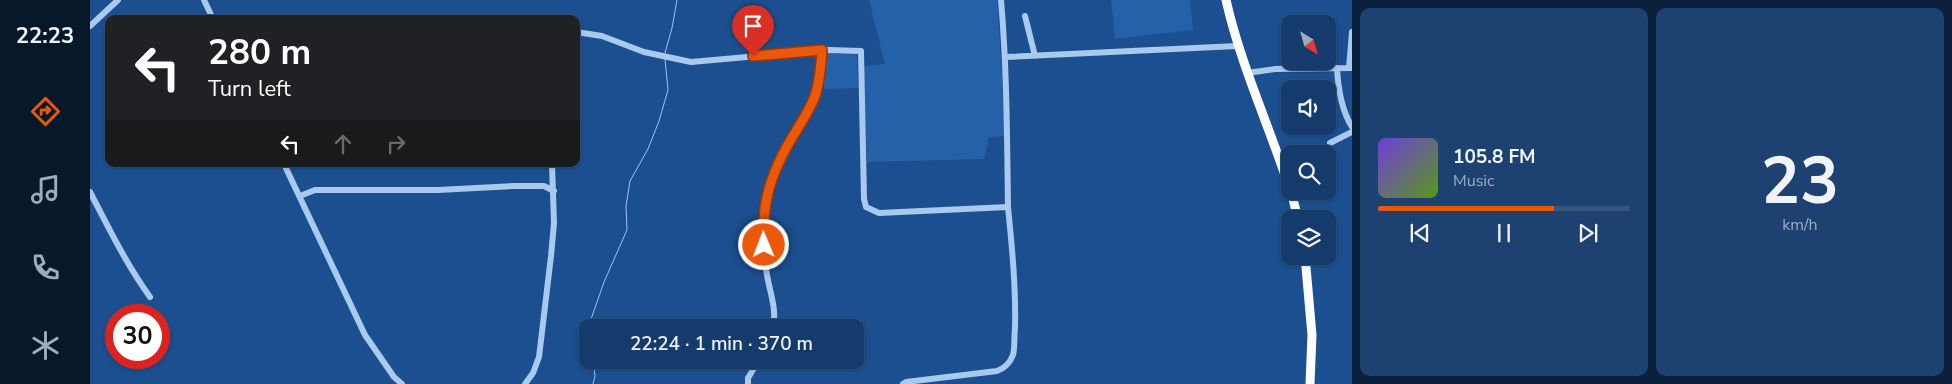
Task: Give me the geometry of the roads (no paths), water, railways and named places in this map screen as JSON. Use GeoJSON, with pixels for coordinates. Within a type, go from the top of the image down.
{"type":"FeatureCollection","features":[{"type":"Feature","properties":{"kind":"highway"},"geometry":{"type":"LineString","coordinates":[[1226,0],[1237,46],[1281,166]]}},
{"type":"Feature","properties":{"kind":"highway"},"geometry":{"type":"LineString","coordinates":[[1306,265],[1312,335],[1310,384]]}},
{"type":"Feature","properties":{"kind":"street"},"geometry":{"type":"LineString","coordinates":[[90,26],[118,0]]}},
{"type":"Feature","properties":{"kind":"street"},"geometry":{"type":"LineString","coordinates":[[204,0],[211,15]]}},
{"type":"Feature","properties":{"kind":"street"},"geometry":{"type":"LineString","coordinates":[[903,384],[906,382],[997,371],[1004,368],[1014,351],[1014,259],[1008,207],[1006,57],[1001,0]]}},
{"type":"Feature","properties":{"kind":"street"},"geometry":{"type":"LineString","coordinates":[[1025,16],[1035,56]]}},
{"type":"Feature","properties":{"kind":"street"},"geometry":{"type":"LineString","coordinates":[[1247,73],[1275,69],[1350,68],[1352,32]]}},
{"type":"Feature","properties":{"kind":"street"},"geometry":{"type":"LineString","coordinates":[[580,33],[602,36],[644,52],[691,62],[822,50],[861,51],[864,199],[868,209],[879,213],[1008,207]]}},
{"type":"Feature","properties":{"kind":"street"},"geometry":{"type":"LineString","coordinates":[[1006,57],[1237,46]]}},
{"type":"Feature","properties":{"kind":"street"},"geometry":{"type":"LineString","coordinates":[[774,319],[775,309],[767,277],[764,245],[764,206],[782,156],[814,98],[822,50]]}},
{"type":"Feature","properties":{"kind":"street"},"geometry":{"type":"LineString","coordinates":[[1337,68],[1346,115],[1352,127]]}},
{"type":"Feature","properties":{"kind":"street"},"geometry":{"type":"LineString","coordinates":[[1330,143],[1352,132]]}},
{"type":"Feature","properties":{"kind":"street"},"geometry":{"type":"LineString","coordinates":[[286,167],[365,335],[394,377],[402,384]]}},
{"type":"Feature","properties":{"kind":"street"},"geometry":{"type":"LineString","coordinates":[[525,384],[539,357],[552,244],[554,191],[552,167]]}},
{"type":"Feature","properties":{"kind":"street"},"geometry":{"type":"LineString","coordinates":[[300,196],[315,190],[438,190],[496,186],[544,186],[554,191]]}},
{"type":"Feature","properties":{"kind":"street"},"geometry":{"type":"LineString","coordinates":[[90,192],[115,243],[150,297]]}},
{"type":"Feature","properties":{"kind":"street"},"geometry":{"type":"LineString","coordinates":[[748,384],[748,378],[753,369]]}},
{"type":"Feature","properties":{"kind":"waterway"},"geometry":{"type":"LineString","coordinates":[[665,53],[677,0]]}},
{"type":"Feature","properties":{"kind":"waterway"},"geometry":{"type":"LineString","coordinates":[[591,319],[604,282],[627,230],[626,206],[630,181],[648,149],[668,90],[665,59]]}},
{"type":"Feature","properties":{"kind":"waterway"},"geometry":{"type":"LineString","coordinates":[[593,384],[594,369]]}}]}
